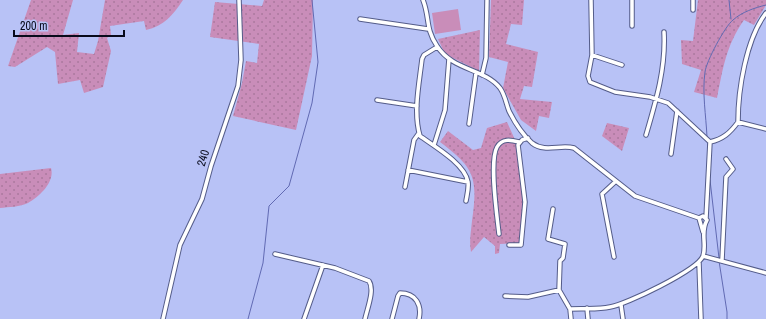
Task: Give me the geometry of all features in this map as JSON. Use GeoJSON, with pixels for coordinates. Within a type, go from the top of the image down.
{"type":"FeatureCollection","features":[{"type":"Feature","properties":{"kind":"street","name":"240"},"geometry":{"type":"LineString","coordinates":[[163,319],[180,245],[202,199],[211,166],[238,86],[241,54],[239,0]]}},
{"type":"Feature","properties":{"kind":"street"},"geometry":{"type":"LineString","coordinates":[[423,0],[426,8],[428,28],[437,47],[449,59],[488,78],[500,88],[513,118],[533,143],[541,147],[574,148],[615,182],[635,196],[648,202],[699,218],[704,217]]}},
{"type":"Feature","properties":{"kind":"street"},"geometry":{"type":"LineString","coordinates":[[482,75],[486,58],[487,0]]}},
{"type":"Feature","properties":{"kind":"street"},"geometry":{"type":"LineString","coordinates":[[591,0],[592,55],[588,76],[590,82],[615,92],[656,99],[668,103],[710,142]]}},
{"type":"Feature","properties":{"kind":"street"},"geometry":{"type":"LineString","coordinates":[[632,0],[632,26]]}},
{"type":"Feature","properties":{"kind":"street"},"geometry":{"type":"LineString","coordinates":[[693,0],[693,10]]}},
{"type":"Feature","properties":{"kind":"street"},"geometry":{"type":"LineString","coordinates":[[710,142],[721,139],[731,132],[738,122],[738,101],[751,40],[766,13]]}},
{"type":"Feature","properties":{"kind":"street"},"geometry":{"type":"LineString","coordinates":[[360,19],[428,28]]}},
{"type":"Feature","properties":{"kind":"street"},"geometry":{"type":"LineString","coordinates":[[646,135],[665,58],[664,32]]}},
{"type":"Feature","properties":{"kind":"street"},"geometry":{"type":"LineString","coordinates":[[437,47],[424,55],[417,106],[419,133],[420,136],[434,145],[460,168],[468,182],[466,201]]}},
{"type":"Feature","properties":{"kind":"street"},"geometry":{"type":"LineString","coordinates":[[592,55],[622,65]]}},
{"type":"Feature","properties":{"kind":"street"},"geometry":{"type":"LineString","coordinates":[[434,145],[445,110],[449,59]]}},
{"type":"Feature","properties":{"kind":"street"},"geometry":{"type":"LineString","coordinates":[[469,124],[476,73]]}},
{"type":"Feature","properties":{"kind":"street"},"geometry":{"type":"LineString","coordinates":[[377,100],[417,106]]}},
{"type":"Feature","properties":{"kind":"street"},"geometry":{"type":"LineString","coordinates":[[670,154],[677,111]]}},
{"type":"Feature","properties":{"kind":"street"},"geometry":{"type":"LineString","coordinates":[[738,122],[766,129]]}},
{"type":"Feature","properties":{"kind":"street"},"geometry":{"type":"LineString","coordinates":[[405,187],[414,140],[419,133]]}},
{"type":"Feature","properties":{"kind":"street"},"geometry":{"type":"LineString","coordinates":[[499,234],[493,160],[497,146],[500,143],[511,140],[519,142],[528,138]]}},
{"type":"Feature","properties":{"kind":"street"},"geometry":{"type":"LineString","coordinates":[[509,245],[521,245],[525,202],[518,149],[519,142]]}},
{"type":"Feature","properties":{"kind":"street"},"geometry":{"type":"LineString","coordinates":[[570,309],[609,308],[620,305],[670,281],[699,263],[703,256],[703,232],[705,223],[704,217],[706,209],[710,142]]}},
{"type":"Feature","properties":{"kind":"street"},"geometry":{"type":"LineString","coordinates":[[722,260],[726,177],[733,169],[726,159]]}},
{"type":"Feature","properties":{"kind":"street"},"geometry":{"type":"LineString","coordinates":[[408,170],[468,182]]}},
{"type":"Feature","properties":{"kind":"street"},"geometry":{"type":"LineString","coordinates":[[614,257],[602,194],[615,182]]}},
{"type":"Feature","properties":{"kind":"street"},"geometry":{"type":"LineString","coordinates":[[553,209],[548,239],[565,244],[563,258],[560,261],[559,290],[570,309],[571,319]]}},
{"type":"Feature","properties":{"kind":"street"},"geometry":{"type":"LineString","coordinates":[[699,218],[703,232]]}},
{"type":"Feature","properties":{"kind":"street"},"geometry":{"type":"LineString","coordinates":[[700,223],[705,223]]}},
{"type":"Feature","properties":{"kind":"street"},"geometry":{"type":"LineString","coordinates":[[275,254],[346,271],[369,281],[372,286],[372,291],[365,319]]}},
{"type":"Feature","properties":{"kind":"street"},"geometry":{"type":"LineString","coordinates":[[703,256],[722,260],[766,274]]}},
{"type":"Feature","properties":{"kind":"street"},"geometry":{"type":"LineString","coordinates":[[699,263],[702,319]]}},
{"type":"Feature","properties":{"kind":"street"},"geometry":{"type":"LineString","coordinates":[[304,319],[323,265]]}},
{"type":"Feature","properties":{"kind":"street"},"geometry":{"type":"LineString","coordinates":[[505,296],[528,297],[559,290]]}},
{"type":"Feature","properties":{"kind":"street"},"geometry":{"type":"LineString","coordinates":[[392,319],[398,296],[400,293],[403,293],[417,300],[420,304],[419,319]]}},
{"type":"Feature","properties":{"kind":"street"},"geometry":{"type":"LineString","coordinates":[[620,305],[623,319]]}},
{"type":"Feature","properties":{"kind":"street"},"geometry":{"type":"LineString","coordinates":[[588,308],[588,319]]}},
{"type":"Feature","properties":{"kind":"shaded area"},"geometry":{"type":"Polygon","coordinates":[[[31,0],[73,0],[63,35],[79,33],[77,52],[94,54],[98,41],[105,0],[183,0],[168,19],[158,26],[146,30],[144,21],[110,26],[111,35],[107,38],[111,51],[103,87],[84,93],[80,80],[58,84],[55,52],[47,47],[15,67],[8,66],[31,0]]]}},
{"type":"Feature","properties":{"kind":"shaded area"},"geometry":{"type":"Polygon","coordinates":[[[264,0],[313,0],[312,56],[296,130],[233,116],[246,61],[257,63],[259,44],[210,37],[215,2],[262,6],[264,0]]]}},
{"type":"Feature","properties":{"kind":"shaded area"},"geometry":{"type":"Polygon","coordinates":[[[491,0],[524,0],[522,25],[511,24],[506,44],[538,52],[532,87],[524,86],[520,99],[552,102],[549,118],[539,116],[536,131],[521,120],[503,88],[508,62],[489,57],[491,0]]]}},
{"type":"Feature","properties":{"kind":"shaded area"},"geometry":{"type":"Polygon","coordinates":[[[698,0],[766,0],[766,5],[754,25],[744,20],[733,39],[726,58],[717,98],[694,92],[701,70],[682,64],[681,40],[693,41],[698,0]]]}},
{"type":"Feature","properties":{"kind":"shaded area"},"geometry":{"type":"Polygon","coordinates":[[[458,9],[461,30],[435,34],[432,13],[458,9]]]}},
{"type":"Feature","properties":{"kind":"shaded area"},"geometry":{"type":"Polygon","coordinates":[[[480,30],[479,71],[445,54],[438,39],[480,30]]]}},
{"type":"Feature","properties":{"kind":"shaded area"},"geometry":{"type":"Polygon","coordinates":[[[507,122],[516,142],[525,205],[520,243],[500,244],[499,253],[495,254],[495,246],[484,237],[471,252],[470,236],[474,206],[474,184],[467,167],[461,159],[440,142],[448,131],[473,150],[481,148],[487,128],[507,122]]]}},
{"type":"Feature","properties":{"kind":"shaded area"},"geometry":{"type":"Polygon","coordinates":[[[607,123],[629,128],[622,151],[602,136],[607,123]]]}},
{"type":"Feature","properties":{"kind":"shaded area"},"geometry":{"type":"Polygon","coordinates":[[[51,168],[52,173],[49,183],[37,197],[25,204],[14,207],[0,208],[0,174],[51,168]]]}},
{"type":"Feature","properties":{"kind":"waterway"},"geometry":{"type":"LineString","coordinates":[[248,319],[263,263],[269,206],[289,186],[312,103],[318,62],[312,0]]}},
{"type":"Feature","properties":{"kind":"waterway"},"geometry":{"type":"LineString","coordinates":[[729,0],[731,19]]}},
{"type":"Feature","properties":{"kind":"waterway"},"geometry":{"type":"LineString","coordinates":[[707,137],[704,88],[706,67],[712,53],[721,36],[733,20],[748,11],[766,5]]}},
{"type":"Feature","properties":{"kind":"waterway"},"geometry":{"type":"LineString","coordinates":[[708,142],[708,149]]}},
{"type":"Feature","properties":{"kind":"waterway"},"geometry":{"type":"LineString","coordinates":[[710,180],[719,258]]}},
{"type":"Feature","properties":{"kind":"waterway"},"geometry":{"type":"LineString","coordinates":[[719,261],[727,319]]}}]}
